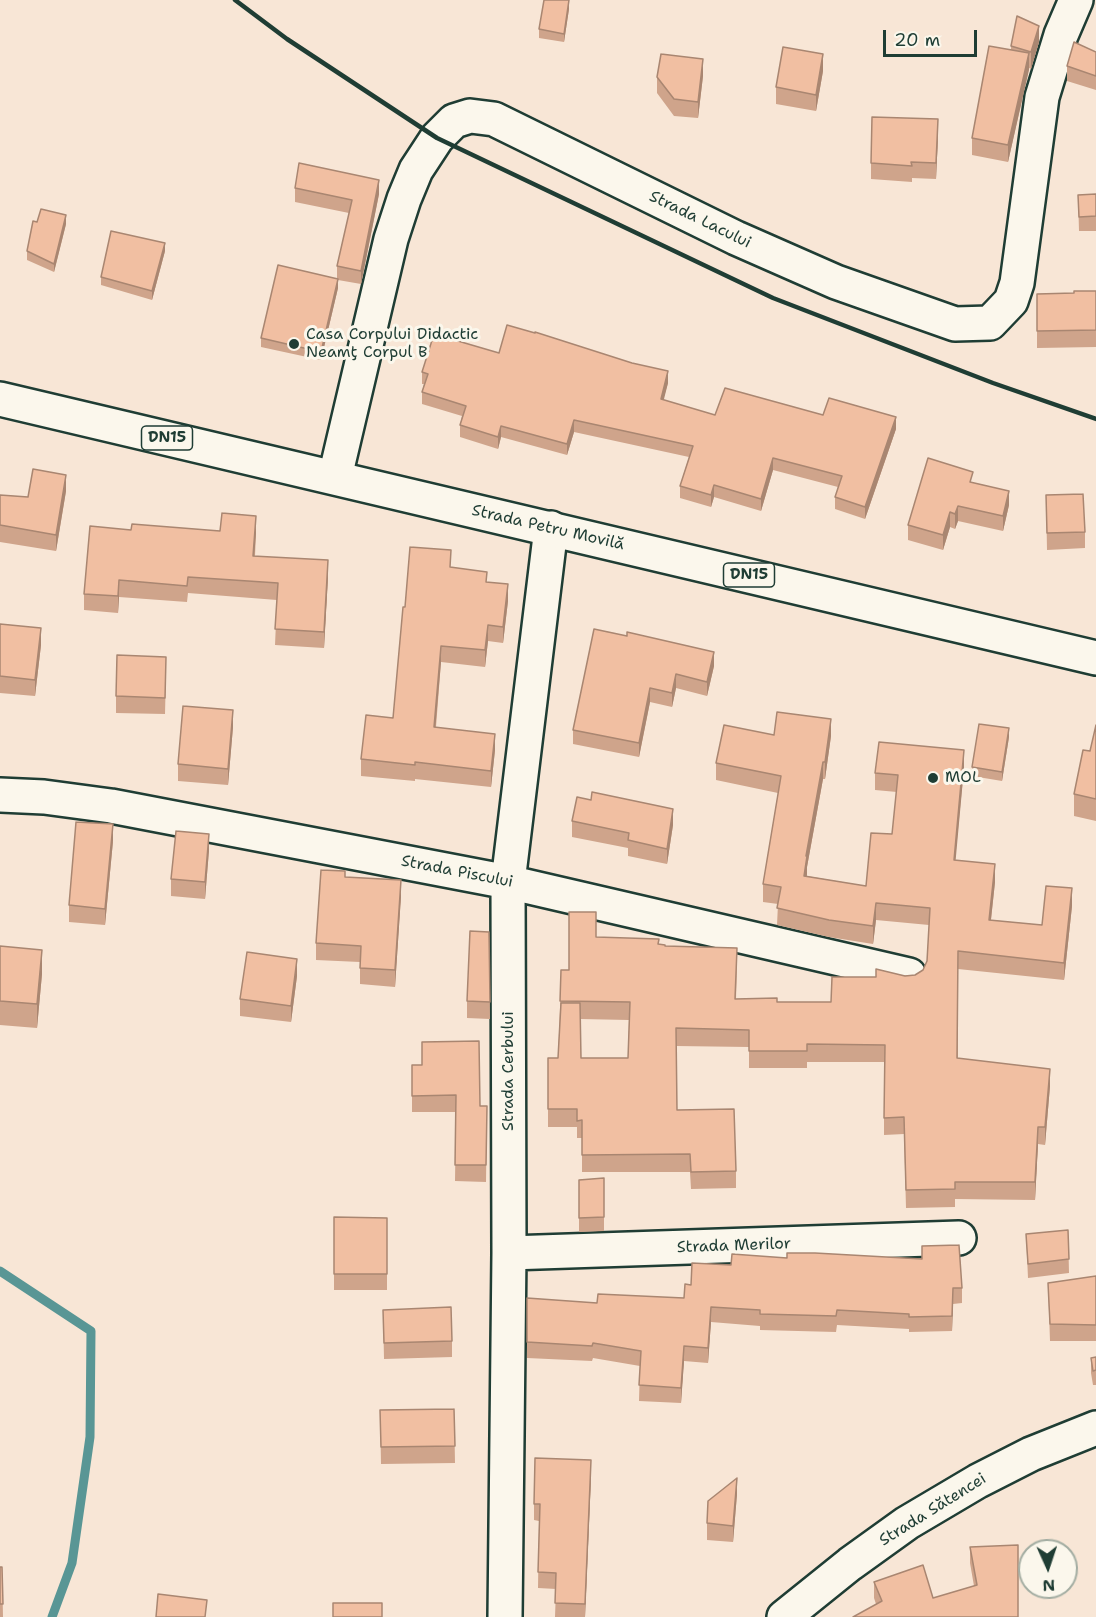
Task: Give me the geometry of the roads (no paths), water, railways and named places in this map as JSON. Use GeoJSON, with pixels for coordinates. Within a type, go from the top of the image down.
{"type":"FeatureCollection","features":[{"type":"Feature","properties":{"kind":"street","name":"Strada Lacului"},"geometry":{"type":"LineString","coordinates":[[335,477],[391,239],[404,199],[416,170],[437,138],[454,121],[470,116],[494,119],[736,238],[836,282],[955,324],[990,323],[1011,300],[1017,283],[1041,97],[1061,35],[1076,0]]}},
{"type":"Feature","properties":{"kind":"street","name":"Strada Petru Movilă"},"geometry":{"type":"LineString","coordinates":[[0,399],[1096,658]]}},
{"type":"Feature","properties":{"kind":"street","name":"Strada Cerbului"},"geometry":{"type":"LineString","coordinates":[[505,1617],[509,1253],[508,882],[551,528]]}},
{"type":"Feature","properties":{"kind":"street","name":"Strada Piscului"},"geometry":{"type":"LineString","coordinates":[[0,795],[44,797],[132,809],[508,882],[909,975]]}},
{"type":"Feature","properties":{"kind":"street","name":"Strada Merilor"},"geometry":{"type":"LineString","coordinates":[[509,1253],[959,1238]]}},
{"type":"Feature","properties":{"kind":"street","name":"Strada Sătencei"},"geometry":{"type":"LineString","coordinates":[[784,1617],[907,1522],[1031,1454],[1096,1428]]}},
{"type":"Feature","properties":{"kind":"waterway"},"geometry":{"type":"LineString","coordinates":[[0,1271],[91,1331],[90,1437],[72,1563],[52,1617]]}},
{"type":"Feature","properties":{"kind":"railway"},"geometry":{"type":"LineString","coordinates":[[235,0],[287,39],[437,138],[773,298],[993,383],[1096,419]]}},
{"type":"Feature","properties":{"kind":"place","name":"Casa Corpului Didactic Neamţ Corpul B"},"geometry":{"type":"Point","coordinates":[294,344]}},
{"type":"Feature","properties":{"kind":"place","name":"MOL"},"geometry":{"type":"Point","coordinates":[933,778]}}]}
